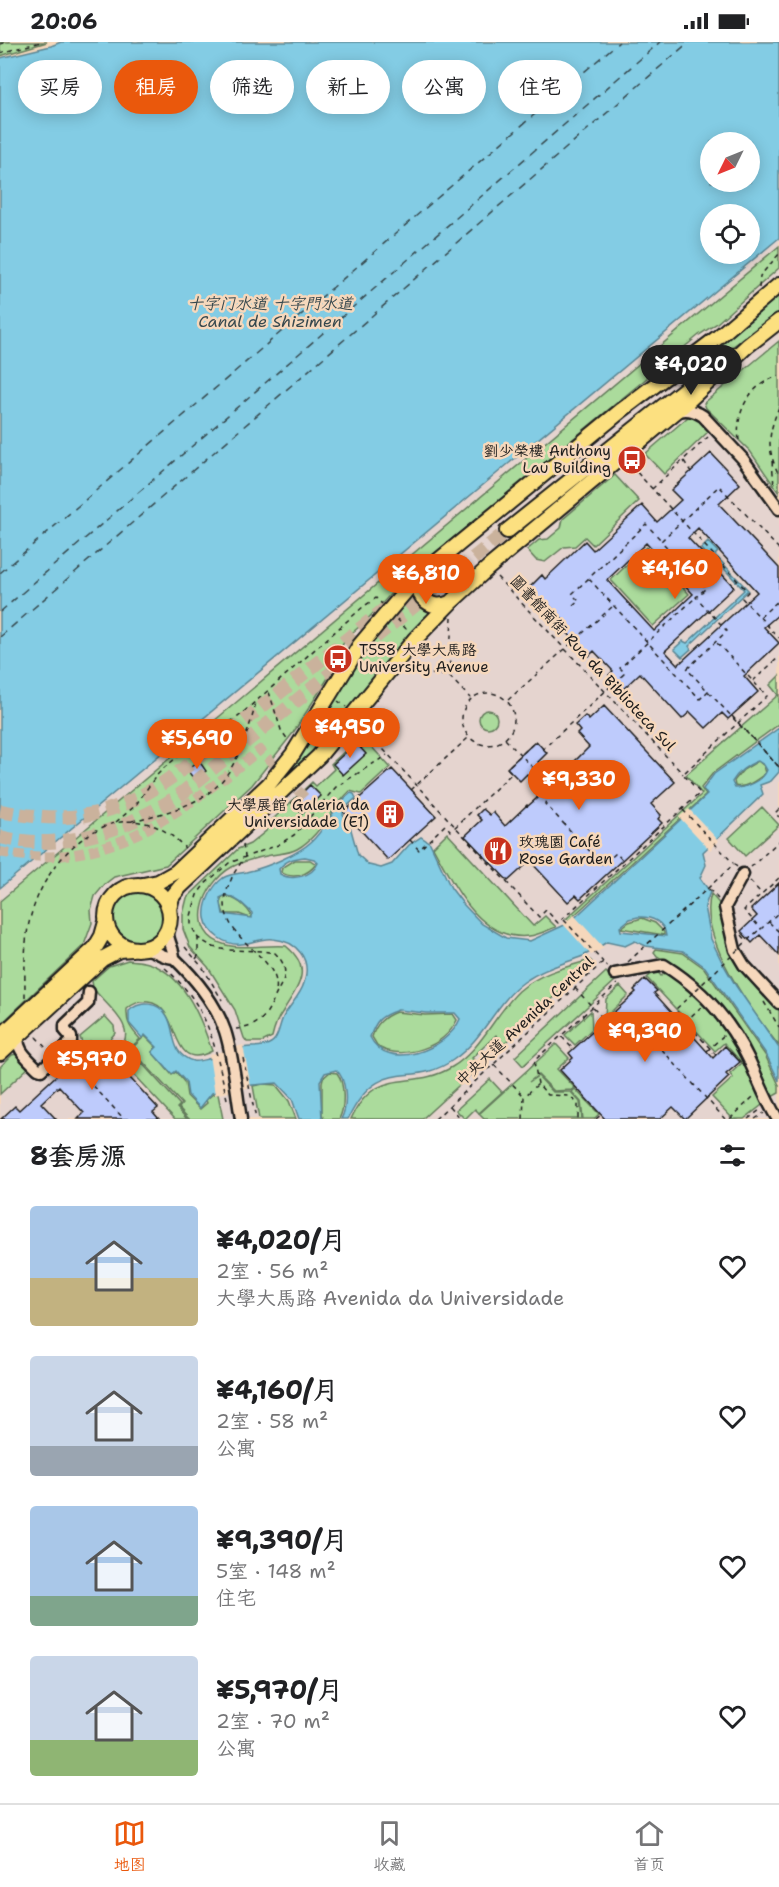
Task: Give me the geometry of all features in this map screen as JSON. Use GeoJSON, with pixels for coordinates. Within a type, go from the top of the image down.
{"type":"FeatureCollection","features":[{"type":"Feature","properties":{"kind":"main road"},"geometry":{"type":"LineString","coordinates":[[747,346],[697,378],[503,525],[779,285]]}},
{"type":"Feature","properties":{"kind":"main road"},"geometry":{"type":"LineString","coordinates":[[0,1053],[102,959],[119,950],[147,949],[162,940],[168,931],[172,897],[180,887],[319,756],[415,639],[450,603],[488,568],[675,412],[747,346],[779,321]]}},
{"type":"Feature","properties":{"kind":"main road"},"geometry":{"type":"LineString","coordinates":[[0,1037],[95,948],[102,936],[108,905],[119,891],[126,887],[144,885],[169,877],[269,784],[297,747],[360,645],[416,579],[613,417],[717,338]]}},
{"type":"Feature","properties":{"kind":"main road"},"geometry":{"type":"LineString","coordinates":[[416,579],[417,589],[425,601],[440,606],[450,603]]}},
{"type":"Feature","properties":{"kind":"main road"},"geometry":{"type":"LineString","coordinates":[[144,885],[156,889],[169,909]]}},
{"type":"Feature","properties":{"kind":"main road"},"geometry":{"type":"LineString","coordinates":[[106,922],[108,931],[114,939],[132,949]]}},
{"type":"Feature","properties":{"kind":"street"},"geometry":{"type":"LineString","coordinates":[[701,388],[699,398],[703,416]]}},
{"type":"Feature","properties":{"kind":"street"},"geometry":{"type":"LineString","coordinates":[[675,412],[685,409],[696,411],[703,416],[742,459],[777,507]]}},
{"type":"Feature","properties":{"kind":"street"},"geometry":{"type":"LineString","coordinates":[[743,874],[725,907],[736,952],[744,965],[779,1003]]}},
{"type":"Feature","properties":{"kind":"street"},"geometry":{"type":"LineString","coordinates":[[168,931],[176,959],[207,996],[221,1019],[228,1040],[241,1119]]}},
{"type":"Feature","properties":{"kind":"street"},"geometry":{"type":"LineString","coordinates":[[147,949],[166,958],[176,959]]}},
{"type":"Feature","properties":{"kind":"street"},"geometry":{"type":"LineString","coordinates":[[615,974],[664,965],[682,977],[708,1000],[731,1029],[748,1057],[768,1104],[777,1117]]}},
{"type":"Feature","properties":{"kind":"street"},"geometry":{"type":"LineString","coordinates":[[19,1035],[17,1042],[19,1047],[38,1069],[43,1068],[71,1042],[65,1025],[88,1003],[89,992]]}},
{"type":"Feature","properties":{"kind":"path"},"geometry":{"type":"LineString","coordinates":[[0,44],[9,42]]}},
{"type":"Feature","properties":{"kind":"path"},"geometry":{"type":"LineString","coordinates":[[0,53],[41,42]]}},
{"type":"Feature","properties":{"kind":"path"},"geometry":{"type":"LineString","coordinates":[[757,304],[760,276],[779,254]]}},
{"type":"Feature","properties":{"kind":"path"},"geometry":{"type":"LineString","coordinates":[[742,459],[737,426],[740,412],[748,397],[759,386],[779,376]]}},
{"type":"Feature","properties":{"kind":"path"},"geometry":{"type":"LineString","coordinates":[[777,507],[770,436],[779,407]]}},
{"type":"Feature","properties":{"kind":"path"},"geometry":{"type":"LineString","coordinates":[[652,489],[716,430]]}},
{"type":"Feature","properties":{"kind":"path"},"geometry":{"type":"LineString","coordinates":[[772,460],[779,475]]}},
{"type":"Feature","properties":{"kind":"path"},"geometry":{"type":"LineString","coordinates":[[683,461],[691,472]]}},
{"type":"Feature","properties":{"kind":"path"},"geometry":{"type":"LineString","coordinates":[[631,466],[748,592],[742,598],[779,638]]}},
{"type":"Feature","properties":{"kind":"path"},"geometry":{"type":"LineString","coordinates":[[661,541],[719,486],[779,549]]}},
{"type":"Feature","properties":{"kind":"path"},"geometry":{"type":"LineString","coordinates":[[410,840],[419,850],[446,825],[451,831],[512,773],[507,768],[520,755],[536,741],[543,749],[625,673],[620,668],[706,588],[646,524],[572,594],[579,601],[573,606]]}},
{"type":"Feature","properties":{"kind":"path","name":"圖書館南街 Rua da Biblioteca Sul"},"geometry":{"type":"LineString","coordinates":[[488,568],[700,793],[682,809]]}},
{"type":"Feature","properties":{"kind":"path"},"geometry":{"type":"LineString","coordinates":[[588,579],[700,699],[711,688]]}},
{"type":"Feature","properties":{"kind":"path"},"geometry":{"type":"LineString","coordinates":[[696,597],[727,631],[687,669],[779,767]]}},
{"type":"Feature","properties":{"kind":"path"},"geometry":{"type":"LineString","coordinates":[[116,822],[135,806],[165,767],[191,746],[229,724],[363,607],[376,598],[383,606]]}},
{"type":"Feature","properties":{"kind":"path"},"geometry":{"type":"LineString","coordinates":[[760,617],[779,600]]}},
{"type":"Feature","properties":{"kind":"path"},"geometry":{"type":"LineString","coordinates":[[508,700],[613,605]]}},
{"type":"Feature","properties":{"kind":"path"},"geometry":{"type":"LineString","coordinates":[[391,614],[412,636]]}},
{"type":"Feature","properties":{"kind":"path"},"geometry":{"type":"LineString","coordinates":[[449,675],[452,617]]}},
{"type":"Feature","properties":{"kind":"path"},"geometry":{"type":"LineString","coordinates":[[682,774],[767,696],[716,642]]}},
{"type":"Feature","properties":{"kind":"path"},"geometry":{"type":"LineString","coordinates":[[753,681],[779,657]]}},
{"type":"Feature","properties":{"kind":"path"},"geometry":{"type":"LineString","coordinates":[[405,671],[449,675],[470,699]]}},
{"type":"Feature","properties":{"kind":"path"},"geometry":{"type":"LineString","coordinates":[[269,691],[281,730],[297,747]]}},
{"type":"Feature","properties":{"kind":"path"},"geometry":{"type":"LineString","coordinates":[[486,692],[495,693],[508,700],[514,711],[515,720],[513,728],[505,739],[486,745],[469,737],[462,723],[462,714],[470,699],[486,692]]}},
{"type":"Feature","properties":{"kind":"path"},"geometry":{"type":"LineString","coordinates":[[333,698],[349,710]]}},
{"type":"Feature","properties":{"kind":"path"},"geometry":{"type":"LineString","coordinates":[[25,1013],[26,935],[33,906],[52,868],[74,845],[100,827],[173,810],[217,787],[228,773],[245,739],[256,702]]}},
{"type":"Feature","properties":{"kind":"path"},"geometry":{"type":"LineString","coordinates":[[732,716],[779,767]]}},
{"type":"Feature","properties":{"kind":"path"},"geometry":{"type":"LineString","coordinates":[[359,723],[539,917],[546,910],[558,923],[682,809],[734,864]]}},
{"type":"Feature","properties":{"kind":"path"},"geometry":{"type":"LineString","coordinates":[[411,790],[469,737]]}},
{"type":"Feature","properties":{"kind":"path"},"geometry":{"type":"LineString","coordinates":[[361,748],[373,738]]}},
{"type":"Feature","properties":{"kind":"path"},"geometry":{"type":"LineString","coordinates":[[505,739],[549,784],[545,804],[603,865],[616,853],[625,862]]}},
{"type":"Feature","properties":{"kind":"path"},"geometry":{"type":"LineString","coordinates":[[195,959],[198,956],[198,938],[191,925],[190,916],[198,894],[220,869],[246,856],[278,845],[294,835],[336,787],[388,754]]}},
{"type":"Feature","properties":{"kind":"path"},"geometry":{"type":"LineString","coordinates":[[779,809],[775,813],[779,817]]}},
{"type":"Feature","properties":{"kind":"path"},"geometry":{"type":"LineString","coordinates":[[131,821],[153,825],[164,830],[192,856]]}},
{"type":"Feature","properties":{"kind":"path"},"geometry":{"type":"LineString","coordinates":[[246,856],[230,881],[226,910],[233,928],[243,941],[273,971],[277,986],[276,993]]}},
{"type":"Feature","properties":{"kind":"path"},"geometry":{"type":"LineString","coordinates":[[743,874],[762,894]]}},
{"type":"Feature","properties":{"kind":"path"},"geometry":{"type":"LineString","coordinates":[[761,928],[744,910],[779,878]]}},
{"type":"Feature","properties":{"kind":"path"},"geometry":{"type":"LineString","coordinates":[[192,888],[198,894]]}},
{"type":"Feature","properties":{"kind":"path","name":"中央大道 Avenida Central"},"geometry":{"type":"LineString","coordinates":[[435,1119],[603,962],[615,974],[708,888]]}},
{"type":"Feature","properties":{"kind":"path"},"geometry":{"type":"LineString","coordinates":[[716,1055],[675,1010],[779,912]]}},
{"type":"Feature","properties":{"kind":"path"},"geometry":{"type":"LineString","coordinates":[[563,919],[603,962]]}},
{"type":"Feature","properties":{"kind":"path"},"geometry":{"type":"LineString","coordinates":[[769,921],[779,932]]}},
{"type":"Feature","properties":{"kind":"path"},"geometry":{"type":"LineString","coordinates":[[198,938],[226,950],[275,953],[284,964],[285,975],[273,1002],[258,1024],[253,1027],[236,1029]]}},
{"type":"Feature","properties":{"kind":"path"},"geometry":{"type":"LineString","coordinates":[[165,968],[199,1007],[208,1024],[229,1108]]}},
{"type":"Feature","properties":{"kind":"path"},"geometry":{"type":"LineString","coordinates":[[578,1119],[578,1104],[570,1095],[549,1095],[538,1084],[534,1061],[630,971]]}},
{"type":"Feature","properties":{"kind":"path"},"geometry":{"type":"LineString","coordinates":[[575,988],[619,1036],[636,1021],[725,1119]]}},
{"type":"Feature","properties":{"kind":"path"},"geometry":{"type":"LineString","coordinates":[[685,1022],[708,1000]]}},
{"type":"Feature","properties":{"kind":"path"},"geometry":{"type":"LineString","coordinates":[[707,1051],[731,1029]]}},
{"type":"Feature","properties":{"kind":"path"},"geometry":{"type":"LineString","coordinates":[[33,1034],[68,1071],[74,1065],[124,1119]]}},
{"type":"Feature","properties":{"kind":"path"},"geometry":{"type":"LineString","coordinates":[[561,1036],[573,1049]]}},
{"type":"Feature","properties":{"kind":"path"},"geometry":{"type":"LineString","coordinates":[[494,1064],[524,1097]]}},
{"type":"Feature","properties":{"kind":"path"},"geometry":{"type":"LineString","coordinates":[[523,1119],[524,1097],[538,1084]]}},
{"type":"Feature","properties":{"kind":"path"},"geometry":{"type":"LineString","coordinates":[[730,1119],[762,1089]]}},
{"type":"Feature","properties":{"kind":"path"},"geometry":{"type":"LineString","coordinates":[[747,1119],[768,1104]]}},
{"type":"Feature","properties":{"kind":"path"},"geometry":{"type":"LineString","coordinates":[[449,1105],[461,1119]]}},
{"type":"Feature","properties":{"kind":"path"},"geometry":{"type":"LineString","coordinates":[[596,1119],[601,1115]]}},
{"type":"Feature","properties":{"kind":"shaded area"},"geometry":{"type":"Polygon","coordinates":[[[779,238],[779,1119],[0,1119],[0,888],[748,264],[760,264],[760,254],[779,238]]]}},
{"type":"Feature","properties":{"kind":"green space"},"geometry":{"type":"Polygon","coordinates":[[[0,42],[47,42],[0,56],[0,42]]]}},
{"type":"Feature","properties":{"kind":"green space"},"geometry":{"type":"Polygon","coordinates":[[[779,246],[779,268],[716,324],[699,335],[408,575],[365,622],[347,637],[333,661],[328,678],[293,733],[252,785],[166,865],[114,877],[105,884],[95,896],[91,910],[92,923],[84,945],[0,1025],[0,901],[779,246]]]}},
{"type":"Feature","properties":{"kind":"green space"},"geometry":{"type":"Polygon","coordinates":[[[779,296],[779,314],[710,362],[706,361],[706,358],[779,296]]]}},
{"type":"Feature","properties":{"kind":"green space"},"geometry":{"type":"Polygon","coordinates":[[[779,341],[779,493],[750,451],[706,408],[704,403],[779,341]]]}},
{"type":"Feature","properties":{"kind":"green space"},"geometry":{"type":"Polygon","coordinates":[[[695,411],[711,429],[664,474],[645,454],[695,411]]]}},
{"type":"Feature","properties":{"kind":"green space"},"geometry":{"type":"Polygon","coordinates":[[[615,475],[639,501],[593,545],[585,537],[575,546],[564,547],[545,562],[536,560],[527,550],[539,540],[548,539],[561,528],[563,519],[615,475]]]}},
{"type":"Feature","properties":{"kind":"green space"},"geometry":{"type":"Polygon","coordinates":[[[646,547],[689,594],[653,626],[611,580],[646,547]]]}},
{"type":"Feature","properties":{"kind":"green space"},"geometry":{"type":"Polygon","coordinates":[[[413,592],[420,606],[436,611],[312,755],[165,896],[161,890],[286,776],[308,745],[352,663],[413,592]]]}},
{"type":"Feature","properties":{"kind":"green space"},"geometry":{"type":"Polygon","coordinates":[[[779,676],[779,724],[713,773],[701,788],[706,795],[569,920],[566,919],[702,794],[686,775],[778,695],[770,685],[779,676]]]}},
{"type":"Feature","properties":{"kind":"green space"},"geometry":{"type":"Polygon","coordinates":[[[488,710],[494,713],[497,719],[494,725],[488,728],[482,725],[479,719],[482,713],[488,710]]]}},
{"type":"Feature","properties":{"kind":"green space"},"geometry":{"type":"Polygon","coordinates":[[[358,732],[390,767],[361,794],[350,791],[313,837],[297,849],[256,858],[232,867],[213,884],[206,896],[202,908],[202,920],[205,930],[213,939],[233,946],[286,946],[295,954],[299,962],[301,978],[294,994],[277,1020],[272,1037],[262,1042],[247,1042],[235,1010],[208,967],[190,947],[183,929],[183,914],[187,898],[238,849],[250,844],[266,831],[268,824],[312,782],[316,786],[334,769],[331,764],[347,749],[350,740],[358,732]]]}},
{"type":"Feature","properties":{"kind":"green space"},"geometry":{"type":"Polygon","coordinates":[[[758,761],[764,766],[766,773],[748,785],[735,786],[734,781],[743,770],[758,761]]]}},
{"type":"Feature","properties":{"kind":"green space"},"geometry":{"type":"Polygon","coordinates":[[[762,807],[779,825],[745,856],[729,838],[762,807]]]}},
{"type":"Feature","properties":{"kind":"green space"},"geometry":{"type":"Polygon","coordinates":[[[447,833],[533,926],[545,916],[556,927],[529,936],[511,935],[496,930],[482,920],[459,893],[433,847],[447,833]]]}},
{"type":"Feature","properties":{"kind":"green space"},"geometry":{"type":"Polygon","coordinates":[[[295,860],[310,860],[316,864],[309,871],[300,875],[290,876],[281,872],[282,868],[295,860]]]}},
{"type":"Feature","properties":{"kind":"green space"},"geometry":{"type":"Polygon","coordinates":[[[133,890],[143,890],[153,894],[161,902],[165,917],[161,932],[153,940],[143,944],[133,944],[123,940],[115,932],[111,922],[111,912],[115,902],[123,894],[133,890]]]}},
{"type":"Feature","properties":{"kind":"green space"},"geometry":{"type":"Polygon","coordinates":[[[711,894],[723,908],[733,951],[779,1005],[779,1046],[742,995],[720,952],[712,931],[709,912],[711,894]]]}},
{"type":"Feature","properties":{"kind":"green space"},"geometry":{"type":"Polygon","coordinates":[[[223,896],[240,903],[252,917],[224,914],[220,902],[223,896]]]}},
{"type":"Feature","properties":{"kind":"green space"},"geometry":{"type":"Polygon","coordinates":[[[642,918],[655,923],[664,935],[621,928],[629,922],[642,918]]]}},
{"type":"Feature","properties":{"kind":"green space"},"geometry":{"type":"Polygon","coordinates":[[[656,949],[683,953],[704,968],[765,1055],[779,1085],[779,1093],[770,1098],[712,998],[686,973],[657,956],[654,952],[656,949]]]}},
{"type":"Feature","properties":{"kind":"green space"},"geometry":{"type":"Polygon","coordinates":[[[128,960],[153,964],[176,981],[192,1003],[208,1039],[212,1051],[198,1056],[188,1054],[181,1047],[166,1015],[159,1006],[142,1002],[127,1009],[130,1026],[140,1039],[129,1049],[180,1105],[177,1108],[187,1119],[175,1119],[103,1042],[97,1047],[90,1041],[80,1051],[82,1043],[80,1037],[105,1016],[114,1026],[115,1033],[110,1039],[118,1049],[124,1042],[126,1035],[124,1027],[115,1012],[97,993],[92,981],[109,966],[128,960]]]}},
{"type":"Feature","properties":{"kind":"green space"},"geometry":{"type":"Polygon","coordinates":[[[590,960],[592,962],[504,1044],[496,1035],[472,1058],[480,1066],[422,1119],[351,1119],[361,1102],[372,1091],[383,1085],[437,1074],[462,1060],[480,1041],[510,1000],[526,985],[552,972],[590,960]]]}},
{"type":"Feature","properties":{"kind":"green space"},"geometry":{"type":"Polygon","coordinates":[[[656,970],[661,976],[668,971],[697,993],[732,1033],[766,1102],[744,1119],[733,1119],[712,1097],[733,1078],[730,1074],[742,1063],[724,1043],[715,1051],[647,978],[656,970]]]}},
{"type":"Feature","properties":{"kind":"green space"},"geometry":{"type":"Polygon","coordinates":[[[606,972],[615,981],[523,1066],[515,1057],[606,972]]]}},
{"type":"Feature","properties":{"kind":"green space"},"geometry":{"type":"Polygon","coordinates":[[[620,986],[628,995],[605,1018],[606,999],[620,986]]]}},
{"type":"Feature","properties":{"kind":"green space"},"geometry":{"type":"Polygon","coordinates":[[[591,1011],[592,1029],[575,1045],[565,1035],[591,1011]]]}},
{"type":"Feature","properties":{"kind":"green space"},"geometry":{"type":"Polygon","coordinates":[[[396,1012],[425,1015],[453,1014],[457,1020],[443,1038],[422,1049],[411,1052],[388,1051],[378,1047],[372,1037],[381,1022],[396,1012]]]}},
{"type":"Feature","properties":{"kind":"green space"},"geometry":{"type":"Polygon","coordinates":[[[145,1036],[156,1047],[152,1052],[172,1075],[176,1072],[185,1083],[187,1096],[200,1109],[213,1094],[218,1094],[223,1119],[189,1119],[179,1108],[182,1104],[131,1049],[145,1036]]]}},
{"type":"Feature","properties":{"kind":"green space"},"geometry":{"type":"Polygon","coordinates":[[[556,1044],[569,1058],[557,1069],[575,1088],[554,1091],[538,1075],[529,1082],[538,1076],[553,1092],[571,1092],[580,1102],[582,1119],[484,1119],[479,1114],[556,1044]]]}},
{"type":"Feature","properties":{"kind":"green space"},"geometry":{"type":"Polygon","coordinates":[[[16,1054],[29,1067],[0,1094],[0,1067],[16,1054]]]}},
{"type":"Feature","properties":{"kind":"green space"},"geometry":{"type":"Polygon","coordinates":[[[330,1072],[337,1073],[343,1089],[339,1119],[324,1119],[322,1115],[322,1082],[330,1072]]]}},
{"type":"Feature","properties":{"kind":"green space"},"geometry":{"type":"Polygon","coordinates":[[[490,1079],[502,1092],[479,1113],[475,1109],[465,1119],[456,1110],[490,1079]]]}},
{"type":"Feature","properties":{"kind":"green space"},"geometry":{"type":"Polygon","coordinates":[[[276,1085],[289,1101],[296,1119],[259,1119],[253,1086],[276,1085]]]}},
{"type":"Feature","properties":{"kind":"green space"},"geometry":{"type":"Polygon","coordinates":[[[575,1089],[599,1114],[594,1119],[583,1119],[581,1102],[572,1092],[575,1089]]]}},
{"type":"Feature","properties":{"kind":"water","name":"十字门水道 十字門水道 Canal de Shizimen"},"geometry":{"type":"Polygon","coordinates":[[[61,42],[779,42],[779,238],[760,254],[760,204],[700,204],[700,264],[748,264],[0,888],[0,58],[61,42]]]}},
{"type":"Feature","properties":{"kind":"water"},"geometry":{"type":"Polygon","coordinates":[[[708,542],[718,552],[715,555],[748,590],[689,646],[691,649],[682,657],[674,649],[683,641],[687,643],[744,590],[713,557],[710,559],[701,549],[708,542]]]}},
{"type":"Feature","properties":{"kind":"water"},"geometry":{"type":"Polygon","coordinates":[[[779,728],[779,772],[771,781],[760,785],[763,794],[703,852],[706,865],[700,878],[710,892],[705,906],[711,939],[736,986],[779,1048],[779,1081],[766,1054],[705,967],[683,951],[646,946],[635,941],[625,946],[607,942],[583,956],[531,977],[514,990],[474,1041],[453,1060],[423,1073],[384,1079],[372,1086],[360,1099],[348,1119],[341,1119],[345,1107],[345,1093],[342,1079],[336,1070],[325,1073],[320,1081],[322,1119],[299,1119],[292,1099],[277,1083],[240,1086],[212,1093],[200,1108],[188,1095],[186,1082],[176,1071],[172,1074],[152,1052],[157,1047],[145,1035],[142,1038],[129,1023],[129,1011],[133,1007],[144,1004],[154,1005],[164,1011],[167,1016],[180,1053],[193,1061],[241,1048],[264,1046],[275,1039],[283,1017],[303,987],[306,974],[304,959],[295,947],[282,940],[265,939],[236,944],[224,941],[214,934],[207,924],[205,913],[207,901],[215,886],[223,878],[265,866],[305,847],[317,836],[340,804],[351,793],[356,798],[344,809],[343,814],[350,826],[358,855],[369,865],[381,868],[392,864],[409,845],[421,837],[430,843],[451,888],[482,924],[506,938],[530,941],[569,923],[707,795],[703,789],[714,774],[779,728]],[[758,761],[734,778],[732,782],[735,788],[754,783],[765,774],[767,770],[764,765],[758,761]],[[305,857],[290,860],[279,869],[280,874],[290,877],[301,876],[311,872],[318,863],[314,859],[305,857]],[[226,895],[220,898],[223,914],[252,918],[252,913],[237,900],[226,895]],[[648,918],[630,919],[620,927],[621,931],[666,936],[660,924],[648,918]],[[398,1010],[379,1019],[370,1037],[378,1048],[390,1054],[403,1055],[417,1053],[443,1040],[460,1019],[455,1013],[398,1010]]]}},
{"type":"Feature","properties":{"kind":"pier"},"geometry":{"type":"Polygon","coordinates":[[[689,809],[719,841],[710,850],[679,817],[689,809]]]}},
{"type":"Feature","properties":{"kind":"pier"},"geometry":{"type":"Polygon","coordinates":[[[574,915],[604,948],[591,955],[563,924],[574,915]]]}},
{"type":"Feature","properties":{"kind":"pier"},"geometry":{"type":"Polygon","coordinates":[[[243,1045],[251,1087],[215,1095],[209,1055],[243,1045]]]}},
{"type":"Feature","properties":{"kind":"building"},"geometry":{"type":"Polygon","coordinates":[[[711,453],[740,484],[719,504],[779,568],[779,614],[764,627],[779,643],[744,676],[758,692],[728,719],[722,713],[706,728],[690,712],[682,719],[640,673],[622,690],[609,675],[613,671],[594,651],[589,656],[563,628],[567,624],[529,588],[542,575],[545,579],[585,541],[593,550],[642,505],[657,522],[681,500],[671,490],[711,453]],[[698,528],[688,538],[734,587],[665,651],[678,665],[757,592],[698,528]],[[646,543],[607,580],[654,631],[693,594],[646,543]]]}},
{"type":"Feature","properties":{"kind":"building"},"geometry":{"type":"Polygon","coordinates":[[[604,706],[675,782],[651,804],[661,815],[658,819],[662,823],[580,899],[576,895],[568,902],[530,861],[508,881],[465,836],[482,820],[477,815],[483,809],[490,815],[493,812],[505,826],[537,798],[540,787],[527,774],[520,781],[507,768],[536,741],[547,753],[538,762],[551,775],[561,775],[589,747],[577,734],[580,731],[575,725],[585,716],[589,720],[604,706]]]}},
{"type":"Feature","properties":{"kind":"building"},"geometry":{"type":"Polygon","coordinates":[[[356,743],[366,754],[343,775],[333,764],[356,743]]]}},
{"type":"Feature","properties":{"kind":"building"},"geometry":{"type":"Polygon","coordinates":[[[199,761],[206,771],[194,779],[187,770],[199,761]]]}},
{"type":"Feature","properties":{"kind":"building","name":"大學展館 Galeria da Universidade (E1)"},"geometry":{"type":"Polygon","coordinates":[[[392,769],[436,816],[388,860],[344,812],[392,769]]]}},
{"type":"Feature","properties":{"kind":"building"},"geometry":{"type":"Polygon","coordinates":[[[310,785],[321,796],[302,814],[292,803],[310,785]]]}},
{"type":"Feature","properties":{"kind":"building"},"geometry":{"type":"Polygon","coordinates":[[[779,883],[779,955],[760,935],[752,943],[741,931],[757,916],[751,909],[779,883]]]}},
{"type":"Feature","properties":{"kind":"building"},"geometry":{"type":"Polygon","coordinates":[[[645,979],[657,991],[654,993],[713,1058],[725,1046],[740,1062],[726,1074],[729,1077],[685,1119],[673,1107],[660,1119],[605,1119],[560,1070],[573,1058],[569,1053],[636,992],[634,990],[645,979]]]}},
{"type":"Feature","properties":{"kind":"building"},"geometry":{"type":"Polygon","coordinates":[[[89,1046],[94,1051],[100,1046],[158,1108],[153,1112],[159,1119],[78,1119],[84,1113],[59,1086],[41,1103],[56,1119],[1,1119],[15,1106],[19,1110],[59,1073],[54,1068],[66,1057],[71,1062],[89,1046]]]}},
{"type":"Feature","properties":{"kind":"ferry route"},"geometry":{"type":"LineString","coordinates":[[0,573],[619,42]]}},
{"type":"Feature","properties":{"kind":"ferry route"},"geometry":{"type":"LineString","coordinates":[[0,612],[660,42]]}},
{"type":"Feature","properties":{"kind":"ferry route"},"geometry":{"type":"LineString","coordinates":[[0,637],[689,42]]}},
{"type":"Feature","properties":{"kind":"tunnel"},"geometry":{"type":"LineString","coordinates":[[0,837],[24,841],[72,840],[118,827],[161,807],[181,794],[507,531]]}},
{"type":"Feature","properties":{"kind":"tunnel"},"geometry":{"type":"LineString","coordinates":[[0,811],[37,816],[88,815],[121,805],[140,796],[178,773],[386,608]]}},
{"type":"Feature","properties":{"kind":"tunnel"},"geometry":{"type":"LineString","coordinates":[[0,852],[39,856],[75,854],[108,845],[140,832],[171,815],[260,750],[306,799]]}},
{"type":"Feature","properties":{"kind":"place","name":"劉少榮樓 Anthony Lau Building"},"geometry":{"type":"Point","coordinates":[632,460]}},
{"type":"Feature","properties":{"kind":"place","name":"T558 大學大馬路 University Avenue"},"geometry":{"type":"Point","coordinates":[338,659]}},
{"type":"Feature","properties":{"kind":"place","name":"大學展館 Galeria da Universidade (E1)"},"geometry":{"type":"Point","coordinates":[390,814]}},
{"type":"Feature","properties":{"kind":"place","name":"玫瑰園 Café Rose Garden"},"geometry":{"type":"Point","coordinates":[498,851]}}]}
